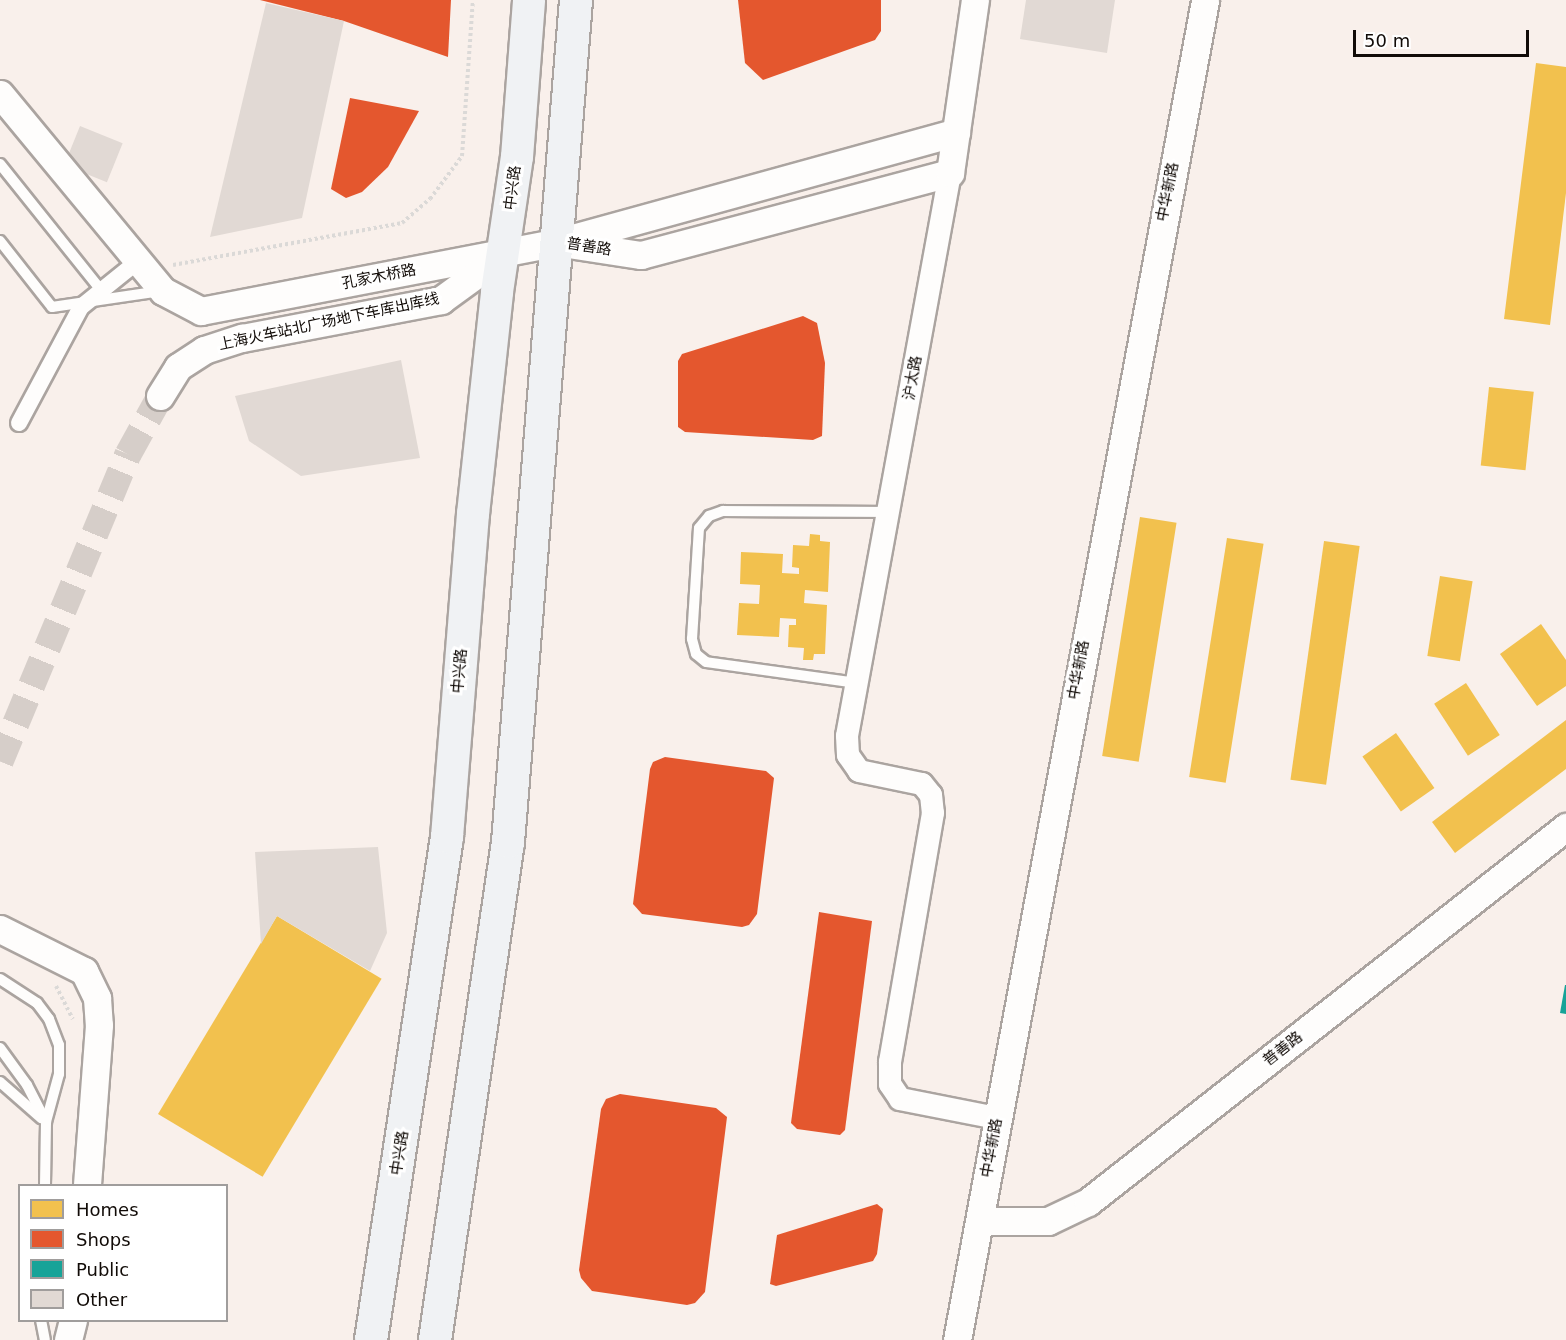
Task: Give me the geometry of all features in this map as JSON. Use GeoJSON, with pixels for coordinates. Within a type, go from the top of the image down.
{"type":"FeatureCollection","features":[{"type":"Feature","properties":{"kind":"main road","name":"中兴路"},"geometry":{"type":"LineString","coordinates":[[371,1340],[447,837],[473,514],[496,292],[505,252],[517,157],[529,0]]}},
{"type":"Feature","properties":{"kind":"main road"},"geometry":{"type":"LineString","coordinates":[[435,1340],[508,842],[576,0]]}},
{"type":"Feature","properties":{"kind":"street","name":"沪太路"},"geometry":{"type":"LineString","coordinates":[[975,0],[950,173],[847,736],[848,755],[859,771],[922,784],[931,795],[933,813],[890,1062],[890,1084],[900,1099],[997,1118]]}},
{"type":"Feature","properties":{"kind":"street","name":"中华新路"},"geometry":{"type":"LineString","coordinates":[[957,1340],[1205,0]]}},
{"type":"Feature","properties":{"kind":"street"},"geometry":{"type":"LineString","coordinates":[[0,94],[163,291]]}},
{"type":"Feature","properties":{"kind":"street","name":"普善路"},"geometry":{"type":"LineString","coordinates":[[558,243],[956,132]]}},
{"type":"Feature","properties":{"kind":"street","name":"普善路"},"geometry":{"type":"LineString","coordinates":[[558,243],[641,255],[950,173]]}},
{"type":"Feature","properties":{"kind":"street","name":"孔家木桥路"},"geometry":{"type":"LineString","coordinates":[[163,291],[201,311],[558,243]]}},
{"type":"Feature","properties":{"kind":"street","name":"上海火车站北广场地下车库出库线"},"geometry":{"type":"LineString","coordinates":[[160,396],[178,367],[204,350],[242,338],[441,300],[505,252]]}},
{"type":"Feature","properties":{"kind":"street"},"geometry":{"type":"LineString","coordinates":[[20,423],[86,303],[105,295],[138,261]]}},
{"type":"Feature","properties":{"kind":"street","name":"普善路"},"geometry":{"type":"LineString","coordinates":[[980,1221],[1048,1221],[1088,1202],[1566,827]]}},
{"type":"Feature","properties":{"kind":"street"},"geometry":{"type":"LineString","coordinates":[[0,929],[84,971],[97,998],[99,1024],[87,1184]]}},
{"type":"Feature","properties":{"kind":"street"},"geometry":{"type":"LineString","coordinates":[[68,1340],[72,1322]]}},
{"type":"Feature","properties":{"kind":"lane"},"geometry":{"type":"LineString","coordinates":[[0,164],[105,295],[163,291]]}},
{"type":"Feature","properties":{"kind":"lane"},"geometry":{"type":"LineString","coordinates":[[0,241],[52,307],[86,303]]}},
{"type":"Feature","properties":{"kind":"lane"},"geometry":{"type":"LineString","coordinates":[[857,682],[706,662],[696,654],[692,639],[699,528],[709,516],[723,512],[888,512]]}},
{"type":"Feature","properties":{"kind":"lane"},"geometry":{"type":"LineString","coordinates":[[0,980],[37,1003],[59,1045],[58,1074],[46,1122],[45,1184]]}},
{"type":"Feature","properties":{"kind":"lane"},"geometry":{"type":"LineString","coordinates":[[0,1048],[22,1076],[46,1122]]}},
{"type":"Feature","properties":{"kind":"lane"},"geometry":{"type":"LineString","coordinates":[[0,1082],[46,1122]]}},
{"type":"Feature","properties":{"kind":"lane"},"geometry":{"type":"LineString","coordinates":[[41,1322],[45,1340]]}},
{"type":"Feature","properties":{"kind":"path"},"geometry":{"type":"LineString","coordinates":[[163,291],[174,263],[402,223],[430,199],[462,156],[473,0]]}},
{"type":"Feature","properties":{"kind":"building: Homes"},"geometry":{"type":"Polygon","coordinates":[[[1536,63],[1566,67],[1566,193],[1550,325],[1504,319],[1536,63]]]}},
{"type":"Feature","properties":{"kind":"building: Homes"},"geometry":{"type":"Polygon","coordinates":[[[1489,387],[1534,392],[1525,470],[1481,466],[1489,387]]]}},
{"type":"Feature","properties":{"kind":"building: Homes"},"geometry":{"type":"Polygon","coordinates":[[[1140,517],[1177,523],[1139,762],[1102,756],[1140,517]]]}},
{"type":"Feature","properties":{"kind":"building: Homes"},"geometry":{"type":"Polygon","coordinates":[[[810,534],[820,535],[820,541],[830,542],[828,592],[805,590],[804,603],[827,605],[825,654],[814,654],[813,660],[803,660],[804,648],[788,647],[789,625],[796,625],[796,619],[780,618],[779,637],[737,635],[739,603],[759,604],[760,585],[740,584],[741,552],[783,554],[782,573],[799,574],[799,568],[792,567],[793,545],[809,546],[810,534]]]}},
{"type":"Feature","properties":{"kind":"building: Homes"},"geometry":{"type":"Polygon","coordinates":[[[1227,538],[1264,544],[1226,783],[1189,777],[1227,538]]]}},
{"type":"Feature","properties":{"kind":"building: Homes"},"geometry":{"type":"Polygon","coordinates":[[[1324,541],[1360,546],[1326,785],[1290,780],[1324,541]]]}},
{"type":"Feature","properties":{"kind":"building: Homes"},"geometry":{"type":"Polygon","coordinates":[[[1440,576],[1473,581],[1460,661],[1427,656],[1440,576]]]}},
{"type":"Feature","properties":{"kind":"building: Homes"},"geometry":{"type":"Polygon","coordinates":[[[1541,624],[1566,660],[1566,686],[1537,706],[1500,654],[1541,624]]]}},
{"type":"Feature","properties":{"kind":"building: Homes"},"geometry":{"type":"Polygon","coordinates":[[[1466,683],[1500,735],[1468,756],[1434,704],[1466,683]]]}},
{"type":"Feature","properties":{"kind":"building: Homes"},"geometry":{"type":"Polygon","coordinates":[[[1566,720],[1566,769],[1455,853],[1432,822],[1566,720]]]}},
{"type":"Feature","properties":{"kind":"building: Homes"},"geometry":{"type":"Polygon","coordinates":[[[1396,733],[1434,788],[1401,811],[1362,757],[1396,733]]]}},
{"type":"Feature","properties":{"kind":"building: Homes"},"geometry":{"type":"Polygon","coordinates":[[[277,916],[382,979],[263,1177],[158,1114],[277,916]]]}},
{"type":"Feature","properties":{"kind":"building: Shops"},"geometry":{"type":"Polygon","coordinates":[[[260,0],[451,0],[448,57],[344,21],[260,0]]]}},
{"type":"Feature","properties":{"kind":"building: Shops"},"geometry":{"type":"Polygon","coordinates":[[[738,0],[881,0],[881,31],[875,40],[763,80],[745,63],[738,0]]]}},
{"type":"Feature","properties":{"kind":"building: Shops"},"geometry":{"type":"Polygon","coordinates":[[[350,98],[419,111],[388,167],[362,192],[346,198],[331,189],[350,98]]]}},
{"type":"Feature","properties":{"kind":"building: Shops"},"geometry":{"type":"Polygon","coordinates":[[[803,316],[817,323],[825,363],[822,436],[813,440],[685,432],[678,427],[678,361],[682,354],[803,316]]]}},
{"type":"Feature","properties":{"kind":"building: Shops"},"geometry":{"type":"Polygon","coordinates":[[[665,757],[766,771],[774,778],[757,914],[749,925],[742,927],[642,914],[633,904],[650,769],[653,762],[665,757]]]}},
{"type":"Feature","properties":{"kind":"building: Shops"},"geometry":{"type":"Polygon","coordinates":[[[819,912],[872,921],[845,1130],[840,1135],[797,1129],[791,1123],[819,912]]]}},
{"type":"Feature","properties":{"kind":"building: Shops"},"geometry":{"type":"Polygon","coordinates":[[[620,1094],[716,1108],[727,1117],[705,1292],[695,1303],[687,1305],[592,1291],[581,1278],[579,1270],[601,1109],[606,1099],[620,1094]]]}},
{"type":"Feature","properties":{"kind":"building: Shops"},"geometry":{"type":"Polygon","coordinates":[[[877,1204],[883,1209],[877,1254],[873,1261],[776,1286],[770,1284],[777,1235],[877,1204]]]}},
{"type":"Feature","properties":{"kind":"building: Public"},"geometry":{"type":"Polygon","coordinates":[[[1566,985],[1566,1014],[1560,1013],[1566,985]]]}},
{"type":"Feature","properties":{"kind":"building: Other"},"geometry":{"type":"Polygon","coordinates":[[[1026,0],[1115,0],[1107,53],[1020,39],[1026,0]]]}},
{"type":"Feature","properties":{"kind":"building: Other"},"geometry":{"type":"Polygon","coordinates":[[[266,3],[344,21],[302,218],[210,237],[266,3]]]}},
{"type":"Feature","properties":{"kind":"building: Other"},"geometry":{"type":"Polygon","coordinates":[[[80,126],[123,143],[107,182],[64,165],[80,126]]]}},
{"type":"Feature","properties":{"kind":"building: Other"},"geometry":{"type":"Polygon","coordinates":[[[401,360],[420,458],[301,476],[249,441],[235,396],[401,360]]]}},
{"type":"Feature","properties":{"kind":"building: Other"},"geometry":{"type":"Polygon","coordinates":[[[378,847],[387,933],[370,971],[277,916],[261,944],[255,852],[378,847]]]}},
{"type":"Feature","properties":{"kind":"tunnel"},"geometry":{"type":"LineString","coordinates":[[0,761],[128,454],[160,396]]}}]}
